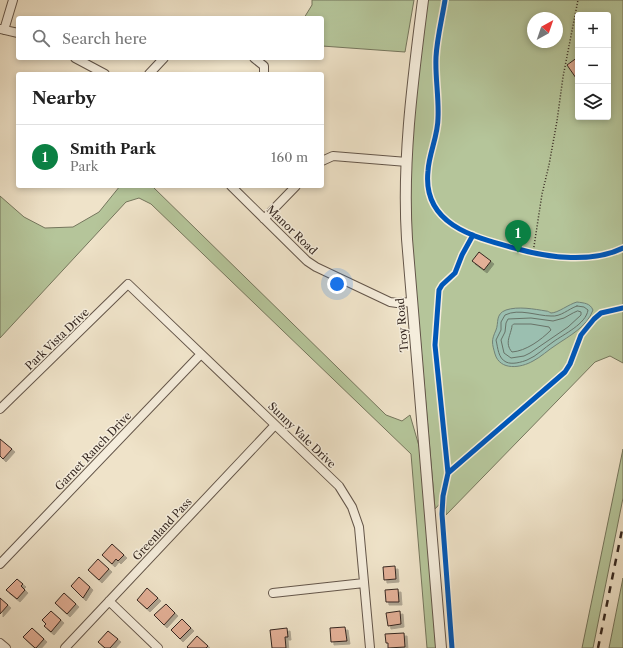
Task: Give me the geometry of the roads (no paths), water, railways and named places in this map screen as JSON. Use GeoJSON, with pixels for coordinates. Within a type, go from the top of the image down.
{"type":"FeatureCollection","features":[{"type":"Feature","properties":{"kind":"street"},"geometry":{"type":"LineString","coordinates":[[14,0],[2,29],[16,32]]}},
{"type":"Feature","properties":{"kind":"street","name":"Troy Road"},"geometry":{"type":"LineString","coordinates":[[423,0],[407,162],[406,208],[412,302],[441,648]]}},
{"type":"Feature","properties":{"kind":"street"},"geometry":{"type":"LineString","coordinates":[[79,60],[101,72]]}},
{"type":"Feature","properties":{"kind":"street"},"geometry":{"type":"LineString","coordinates":[[151,72],[162,60]]}},
{"type":"Feature","properties":{"kind":"street"},"geometry":{"type":"LineString","coordinates":[[256,60],[264,66],[264,72]]}},
{"type":"Feature","properties":{"kind":"street"},"geometry":{"type":"LineString","coordinates":[[324,160],[334,156],[407,162]]}},
{"type":"Feature","properties":{"kind":"street","name":"Manor Road"},"geometry":{"type":"LineString","coordinates":[[233,188],[307,261],[325,272],[390,302],[412,302]]}},
{"type":"Feature","properties":{"kind":"street"},"geometry":{"type":"LineString","coordinates":[[264,219],[294,188]]}},
{"type":"Feature","properties":{"kind":"street","name":"Sunny Vale Drive"},"geometry":{"type":"LineString","coordinates":[[128,284],[339,486],[352,507],[359,527],[370,648]]}},
{"type":"Feature","properties":{"kind":"street","name":"Park Vista Drive"},"geometry":{"type":"LineString","coordinates":[[0,409],[128,284]]}},
{"type":"Feature","properties":{"kind":"street","name":"Garnet Ranch Drive"},"geometry":{"type":"LineString","coordinates":[[0,564],[201,354]]}},
{"type":"Feature","properties":{"kind":"street","name":"Greenland Pass"},"geometry":{"type":"LineString","coordinates":[[65,648],[275,425]]}},
{"type":"Feature","properties":{"kind":"street"},"geometry":{"type":"LineString","coordinates":[[273,593],[364,583]]}},
{"type":"Feature","properties":{"kind":"street"},"geometry":{"type":"LineString","coordinates":[[109,601],[158,648]]}},
{"type":"Feature","properties":{"kind":"street"},"geometry":{"type":"LineString","coordinates":[[0,643],[6,648]]}},
{"type":"Feature","properties":{"kind":"water"},"geometry":{"type":"Polygon","coordinates":[[[577,302],[588,305],[593,310],[587,321],[582,326],[536,359],[528,363],[517,366],[506,366],[501,363],[495,354],[492,342],[500,314],[506,310],[521,308],[547,311],[551,313],[557,312],[577,302]]]}},
{"type":"Feature","properties":{"kind":"railway"},"geometry":{"type":"LineString","coordinates":[[598,648],[623,525]]}},
{"type":"Feature","properties":{"kind":"place","name":"Smith Park"},"geometry":{"type":"Point","coordinates":[518,253]}}]}
